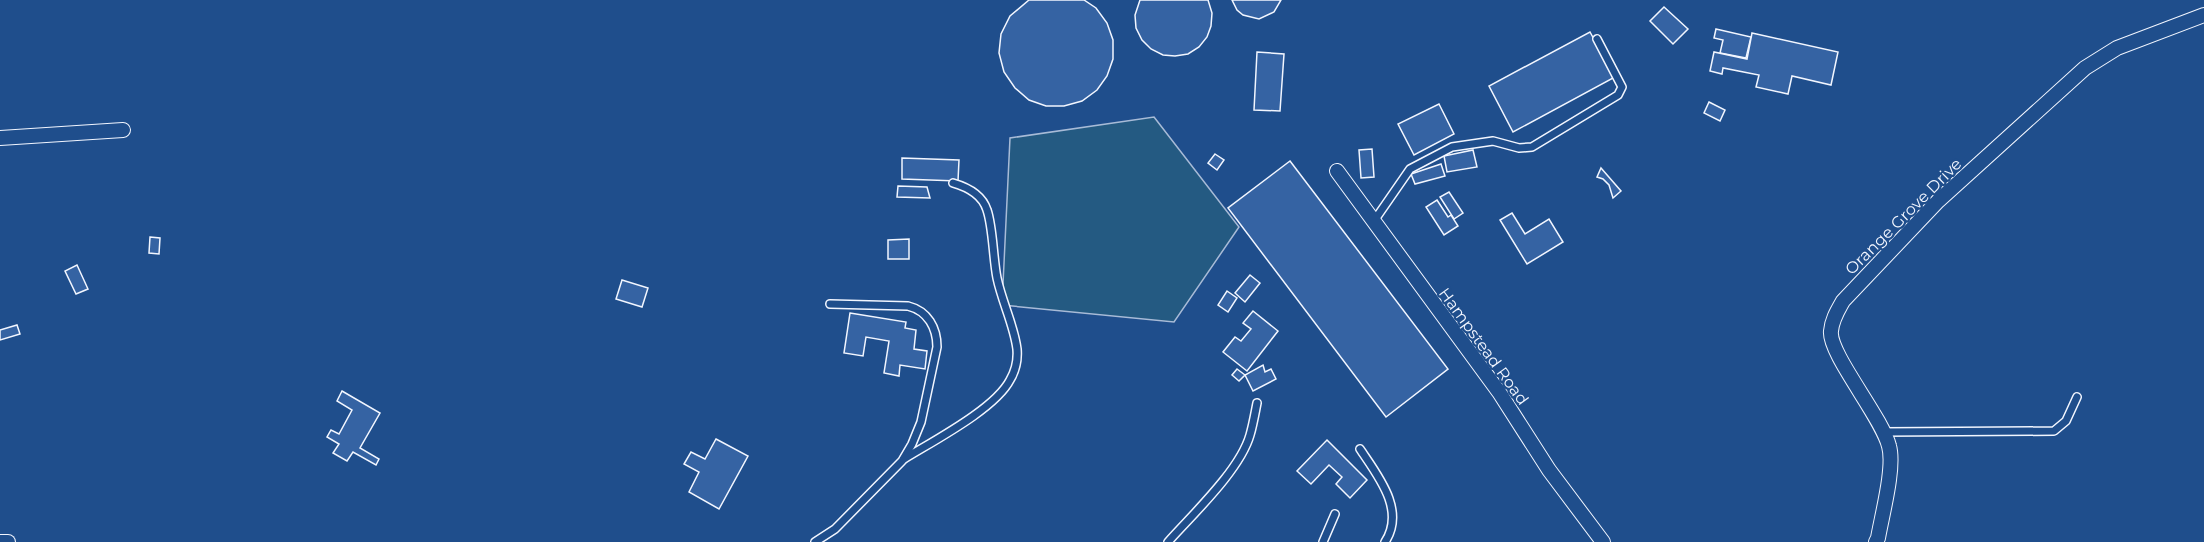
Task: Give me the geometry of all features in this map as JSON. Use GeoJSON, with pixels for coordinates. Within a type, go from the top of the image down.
{"type":"FeatureCollection","features":[{"type":"Feature","properties":{"kind":"street","name":"Orange Grove Drive"},"geometry":{"type":"LineString","coordinates":[[1876,542],[1891,453],[1884,432],[1837,352],[1830,333],[1834,318],[1843,301],[1938,201],[2085,68],[2117,48],[2204,15]]}},
{"type":"Feature","properties":{"kind":"street"},"geometry":{"type":"LineString","coordinates":[[0,138],[123,130]]}},
{"type":"Feature","properties":{"kind":"street","name":"Hampstead Road"},"geometry":{"type":"LineString","coordinates":[[1337,171],[1499,392],[1549,470],[1603,542]]}},
{"type":"Feature","properties":{"kind":"street"},"geometry":{"type":"LineString","coordinates":[[0,542],[8,542]]}},
{"type":"Feature","properties":{"kind":"lane"},"geometry":{"type":"LineString","coordinates":[[1374,221],[1410,169],[1452,147],[1493,141],[1519,148],[1532,147],[1618,95],[1622,87],[1597,39]]}},
{"type":"Feature","properties":{"kind":"lane"},"geometry":{"type":"LineString","coordinates":[[815,542],[836,529],[902,461],[995,398],[1010,382],[1017,364],[1017,348],[997,279],[987,209],[978,195],[968,188],[952,183]]}},
{"type":"Feature","properties":{"kind":"lane"},"geometry":{"type":"LineString","coordinates":[[830,304],[908,306],[917,308],[932,324],[937,335],[937,347],[927,400],[912,444],[902,461]]}},
{"type":"Feature","properties":{"kind":"lane"},"geometry":{"type":"LineString","coordinates":[[1884,432],[2054,431],[2066,421],[2077,397]]}},
{"type":"Feature","properties":{"kind":"lane"},"geometry":{"type":"LineString","coordinates":[[1168,542],[1223,481],[1243,453],[1250,436],[1257,403]]}},
{"type":"Feature","properties":{"kind":"lane"},"geometry":{"type":"LineString","coordinates":[[1360,449],[1388,492],[1394,518],[1391,534],[1385,542]]}},
{"type":"Feature","properties":{"kind":"lane"},"geometry":{"type":"LineString","coordinates":[[1323,542],[1335,514]]}},
{"type":"Feature","properties":{"kind":"shaded area"},"geometry":{"type":"Polygon","coordinates":[[[1154,117],[1239,227],[1174,322],[1002,305],[1010,138],[1154,117]]]}},
{"type":"Feature","properties":{"kind":"building"},"geometry":{"type":"Polygon","coordinates":[[[1029,0],[1084,0],[1096,8],[1107,23],[1113,40],[1113,59],[1107,76],[1097,90],[1082,101],[1064,106],[1046,106],[1029,100],[1015,88],[1004,72],[999,53],[1001,34],[1010,16],[1029,0]]]}},
{"type":"Feature","properties":{"kind":"building"},"geometry":{"type":"Polygon","coordinates":[[[1140,0],[1208,0],[1212,13],[1207,37],[1199,47],[1188,54],[1163,55],[1151,49],[1142,40],[1136,28],[1135,15],[1140,0]]]}},
{"type":"Feature","properties":{"kind":"building"},"geometry":{"type":"Polygon","coordinates":[[[1232,0],[1281,0],[1274,12],[1259,19],[1243,15],[1237,10],[1232,0]]]}},
{"type":"Feature","properties":{"kind":"building"},"geometry":{"type":"Polygon","coordinates":[[[1664,7],[1688,29],[1673,44],[1650,21],[1664,7]]]}},
{"type":"Feature","properties":{"kind":"building"},"geometry":{"type":"Polygon","coordinates":[[[1716,29],[1751,37],[1746,58],[1720,53],[1723,40],[1714,38],[1716,29]]]}},
{"type":"Feature","properties":{"kind":"building"},"geometry":{"type":"Polygon","coordinates":[[[1590,32],[1615,77],[1513,132],[1489,86],[1590,32]]]}},
{"type":"Feature","properties":{"kind":"building"},"geometry":{"type":"Polygon","coordinates":[[[1752,33],[1838,52],[1831,85],[1792,76],[1788,94],[1756,87],[1759,75],[1723,68],[1722,74],[1710,71],[1714,52],[1747,59],[1752,33]]]}},
{"type":"Feature","properties":{"kind":"building"},"geometry":{"type":"Polygon","coordinates":[[[1257,52],[1284,54],[1280,111],[1254,110],[1257,52]]]}},
{"type":"Feature","properties":{"kind":"building"},"geometry":{"type":"Polygon","coordinates":[[[1709,102],[1725,110],[1720,121],[1704,113],[1709,102]]]}},
{"type":"Feature","properties":{"kind":"building"},"geometry":{"type":"Polygon","coordinates":[[[1439,104],[1454,134],[1414,155],[1398,124],[1439,104]]]}},
{"type":"Feature","properties":{"kind":"building"},"geometry":{"type":"Polygon","coordinates":[[[1372,149],[1374,177],[1361,178],[1359,150],[1372,149]]]}},
{"type":"Feature","properties":{"kind":"building"},"geometry":{"type":"Polygon","coordinates":[[[1473,150],[1477,167],[1447,172],[1444,156],[1473,150]]]}},
{"type":"Feature","properties":{"kind":"building"},"geometry":{"type":"Polygon","coordinates":[[[1215,154],[1224,160],[1217,170],[1208,163],[1215,154]]]}},
{"type":"Feature","properties":{"kind":"building"},"geometry":{"type":"Polygon","coordinates":[[[902,158],[959,160],[958,181],[902,179],[902,158]]]}},
{"type":"Feature","properties":{"kind":"building"},"geometry":{"type":"Polygon","coordinates":[[[1290,161],[1448,369],[1386,417],[1228,208],[1290,161]]]}},
{"type":"Feature","properties":{"kind":"building"},"geometry":{"type":"Polygon","coordinates":[[[1441,164],[1445,176],[1415,184],[1411,174],[1441,164]]]}},
{"type":"Feature","properties":{"kind":"building"},"geometry":{"type":"Polygon","coordinates":[[[1601,168],[1621,191],[1613,198],[1609,185],[1597,177],[1601,168]]]}},
{"type":"Feature","properties":{"kind":"building"},"geometry":{"type":"Polygon","coordinates":[[[898,186],[927,187],[930,198],[897,197],[898,186]]]}},
{"type":"Feature","properties":{"kind":"building"},"geometry":{"type":"Polygon","coordinates":[[[1449,192],[1463,213],[1454,219],[1440,197],[1449,192]]]}},
{"type":"Feature","properties":{"kind":"building"},"geometry":{"type":"Polygon","coordinates":[[[1437,200],[1448,217],[1451,215],[1458,226],[1444,235],[1426,207],[1437,200]]]}},
{"type":"Feature","properties":{"kind":"building"},"geometry":{"type":"Polygon","coordinates":[[[1512,213],[1525,234],[1549,219],[1563,242],[1527,264],[1500,220],[1512,213]]]}},
{"type":"Feature","properties":{"kind":"building"},"geometry":{"type":"Polygon","coordinates":[[[150,237],[160,238],[159,254],[149,253],[150,237]]]}},
{"type":"Feature","properties":{"kind":"building"},"geometry":{"type":"Polygon","coordinates":[[[909,239],[909,259],[888,259],[888,240],[909,239]]]}},
{"type":"Feature","properties":{"kind":"building"},"geometry":{"type":"Polygon","coordinates":[[[77,265],[88,289],[76,294],[65,271],[77,265]]]}},
{"type":"Feature","properties":{"kind":"building"},"geometry":{"type":"Polygon","coordinates":[[[1250,275],[1260,283],[1245,302],[1235,293],[1250,275]]]}},
{"type":"Feature","properties":{"kind":"building"},"geometry":{"type":"Polygon","coordinates":[[[622,280],[648,288],[642,307],[616,299],[622,280]]]}},
{"type":"Feature","properties":{"kind":"building"},"geometry":{"type":"Polygon","coordinates":[[[1227,291],[1237,298],[1228,312],[1218,305],[1227,291]]]}},
{"type":"Feature","properties":{"kind":"building"},"geometry":{"type":"Polygon","coordinates":[[[1253,311],[1278,331],[1247,371],[1223,352],[1235,337],[1241,341],[1251,329],[1243,323],[1253,311]]]}},
{"type":"Feature","properties":{"kind":"building"},"geometry":{"type":"Polygon","coordinates":[[[850,313],[906,322],[905,328],[916,330],[914,349],[927,351],[925,369],[900,365],[899,376],[884,373],[889,341],[866,337],[863,356],[844,353],[850,313]]]}},
{"type":"Feature","properties":{"kind":"building"},"geometry":{"type":"Polygon","coordinates":[[[17,325],[20,334],[0,340],[0,330],[17,325]]]}},
{"type":"Feature","properties":{"kind":"building"},"geometry":{"type":"Polygon","coordinates":[[[1263,365],[1265,372],[1271,369],[1276,379],[1253,391],[1245,375],[1263,365]]]}},
{"type":"Feature","properties":{"kind":"building"},"geometry":{"type":"Polygon","coordinates":[[[1237,369],[1245,375],[1239,381],[1232,375],[1237,369]]]}},
{"type":"Feature","properties":{"kind":"building"},"geometry":{"type":"Polygon","coordinates":[[[342,391],[380,413],[360,448],[379,459],[376,465],[353,452],[347,461],[333,453],[339,444],[327,437],[331,430],[339,434],[352,410],[337,401],[342,391]]]}},
{"type":"Feature","properties":{"kind":"building"},"geometry":{"type":"Polygon","coordinates":[[[716,439],[748,456],[719,509],[689,492],[699,472],[684,464],[691,452],[705,459],[716,439]]]}},
{"type":"Feature","properties":{"kind":"building"},"geometry":{"type":"Polygon","coordinates":[[[1327,440],[1367,480],[1350,498],[1336,484],[1342,477],[1329,465],[1311,484],[1297,471],[1327,440]]]}}]}
